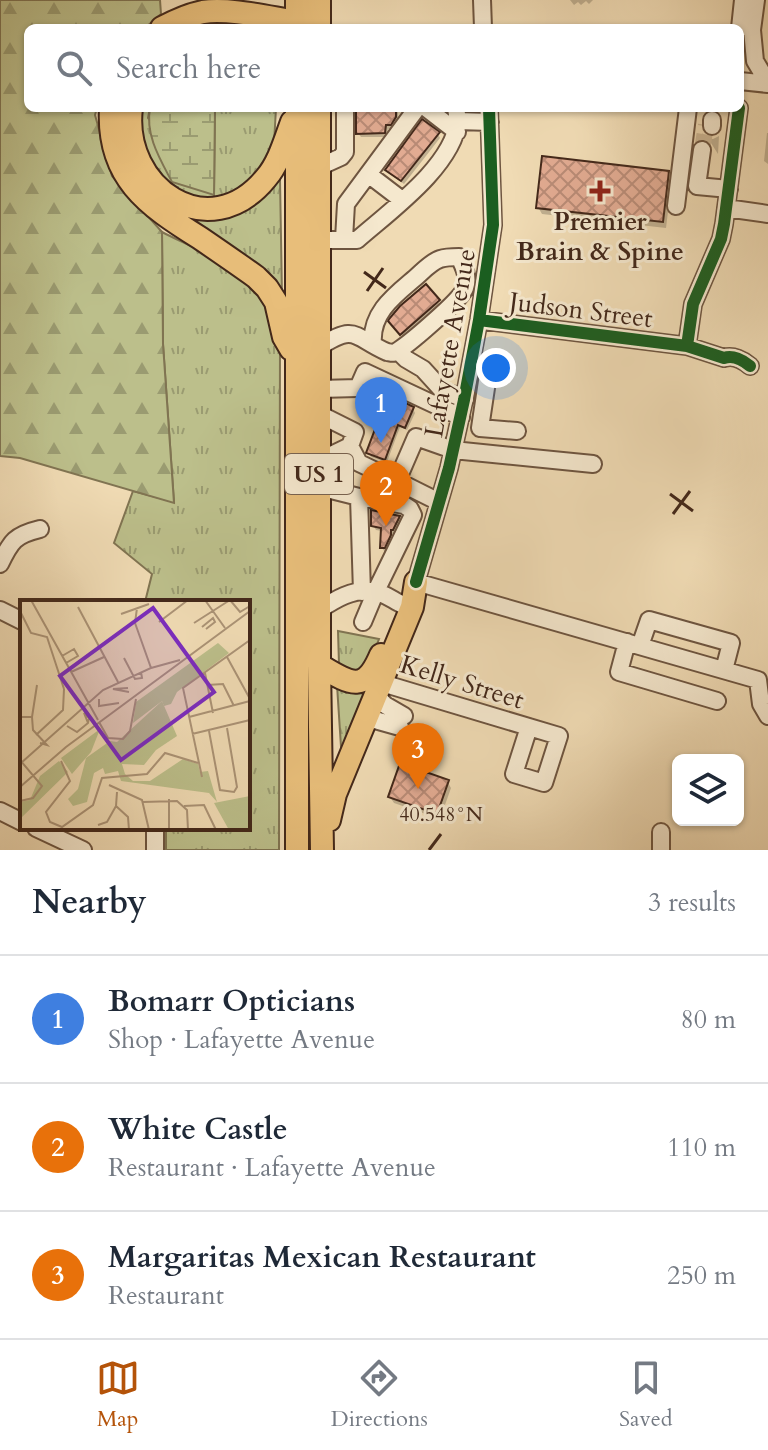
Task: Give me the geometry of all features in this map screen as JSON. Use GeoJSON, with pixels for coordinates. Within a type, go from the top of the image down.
{"type":"FeatureCollection","features":[{"type":"Feature","properties":{"kind":"highway"},"geometry":{"type":"LineString","coordinates":[[171,24],[186,17],[218,11],[304,21],[319,0]]}},
{"type":"Feature","properties":{"kind":"highway"},"geometry":{"type":"LineString","coordinates":[[111,112],[112,143],[127,179],[158,210],[256,277],[267,288],[276,302],[284,337],[297,359]]}},
{"type":"Feature","properties":{"kind":"highway"},"geometry":{"type":"LineString","coordinates":[[131,112],[133,146],[146,175],[164,194],[201,209],[235,203],[267,178],[302,112]]}},
{"type":"Feature","properties":{"kind":"highway","name":"US 1"},"geometry":{"type":"LineString","coordinates":[[297,850],[297,359],[304,112]]}},
{"type":"Feature","properties":{"kind":"highway","name":"US 1"},"geometry":{"type":"LineString","coordinates":[[305,112],[319,167],[322,846]]}},
{"type":"Feature","properties":{"kind":"highway"},"geometry":{"type":"LineString","coordinates":[[319,665],[349,681],[367,679],[375,669],[416,582]]}},
{"type":"Feature","properties":{"kind":"highway"},"geometry":{"type":"LineString","coordinates":[[322,846],[335,794],[412,607],[416,582]]}},
{"type":"Feature","properties":{"kind":"street"},"geometry":{"type":"LineString","coordinates":[[482,0],[483,24]]}},
{"type":"Feature","properties":{"kind":"street"},"geometry":{"type":"LineString","coordinates":[[741,24],[744,2]]}},
{"type":"Feature","properties":{"kind":"street"},"geometry":{"type":"LineString","coordinates":[[744,2],[752,30],[755,61],[768,84],[744,86]]}},
{"type":"Feature","properties":{"kind":"street"},"geometry":{"type":"LineString","coordinates":[[753,40],[768,13]]}},
{"type":"Feature","properties":{"kind":"street"},"geometry":{"type":"LineString","coordinates":[[319,167],[345,152],[345,112]]}},
{"type":"Feature","properties":{"kind":"street"},"geometry":{"type":"LineString","coordinates":[[344,239],[346,204],[414,112]]}},
{"type":"Feature","properties":{"kind":"street"},"geometry":{"type":"LineString","coordinates":[[436,112],[457,120],[489,115]]}},
{"type":"Feature","properties":{"kind":"street"},"geometry":{"type":"LineString","coordinates":[[676,206],[688,112]]}},
{"type":"Feature","properties":{"kind":"street"},"geometry":{"type":"LineString","coordinates":[[687,346],[699,285],[721,239],[739,112]]}},
{"type":"Feature","properties":{"kind":"street","name":"Lafayette Avenue"},"geometry":{"type":"LineString","coordinates":[[416,582],[453,450],[479,320],[493,225],[489,115]]}},
{"type":"Feature","properties":{"kind":"street"},"geometry":{"type":"LineString","coordinates":[[320,240],[357,240],[424,181],[453,142],[457,120]]}},
{"type":"Feature","properties":{"kind":"street"},"geometry":{"type":"LineString","coordinates":[[705,151],[697,186],[729,189]]}},
{"type":"Feature","properties":{"kind":"street"},"geometry":{"type":"LineString","coordinates":[[368,174],[402,200]]}},
{"type":"Feature","properties":{"kind":"street"},"geometry":{"type":"LineString","coordinates":[[726,208],[767,214]]}},
{"type":"Feature","properties":{"kind":"street"},"geometry":{"type":"LineString","coordinates":[[373,344],[373,330],[388,300],[435,260],[489,254]]}},
{"type":"Feature","properties":{"kind":"street"},"geometry":{"type":"LineString","coordinates":[[319,347],[348,333],[387,352],[398,351],[458,299],[466,286],[465,268],[459,257]]}},
{"type":"Feature","properties":{"kind":"street"},"geometry":{"type":"LineString","coordinates":[[379,314],[442,268],[458,276],[458,299]]}},
{"type":"Feature","properties":{"kind":"street","name":"Judson Street"},"geometry":{"type":"LineString","coordinates":[[479,320],[687,346],[724,358],[728,356],[742,360],[750,366],[768,368]]}},
{"type":"Feature","properties":{"kind":"street"},"geometry":{"type":"LineString","coordinates":[[398,351],[423,369],[462,410]]}},
{"type":"Feature","properties":{"kind":"street"},"geometry":{"type":"LineString","coordinates":[[319,389],[358,388],[365,372],[462,410],[486,423],[517,431]]}},
{"type":"Feature","properties":{"kind":"street"},"geometry":{"type":"LineString","coordinates":[[469,376],[489,374],[488,453]]}},
{"type":"Feature","properties":{"kind":"street"},"geometry":{"type":"LineString","coordinates":[[319,414],[355,432],[350,446],[319,461]]}},
{"type":"Feature","properties":{"kind":"street"},"geometry":{"type":"LineString","coordinates":[[397,481],[416,437],[453,450],[593,464]]}},
{"type":"Feature","properties":{"kind":"street"},"geometry":{"type":"LineString","coordinates":[[350,446],[359,463],[439,502]]}},
{"type":"Feature","properties":{"kind":"street"},"geometry":{"type":"LineString","coordinates":[[319,487],[404,505],[413,515],[369,592]]}},
{"type":"Feature","properties":{"kind":"street"},"geometry":{"type":"LineString","coordinates":[[359,497],[369,592],[363,622]]}},
{"type":"Feature","properties":{"kind":"street"},"geometry":{"type":"LineString","coordinates":[[0,564],[15,539],[22,533],[40,529]]}},
{"type":"Feature","properties":{"kind":"street"},"geometry":{"type":"LineString","coordinates":[[416,582],[758,680],[761,704],[768,716]]}},
{"type":"Feature","properties":{"kind":"street"},"geometry":{"type":"LineString","coordinates":[[319,610],[343,595],[369,592],[403,605]]}},
{"type":"Feature","properties":{"kind":"street"},"geometry":{"type":"LineString","coordinates":[[0,610],[20,620]]}},
{"type":"Feature","properties":{"kind":"street"},"geometry":{"type":"LineString","coordinates":[[717,701],[619,672],[649,620],[731,643],[724,670]]}},
{"type":"Feature","properties":{"kind":"street"},"geometry":{"type":"LineString","coordinates":[[368,718],[402,722],[385,705],[379,689]]}},
{"type":"Feature","properties":{"kind":"street","name":"Kelly Street"},"geometry":{"type":"LineString","coordinates":[[379,689],[529,727]]}},
{"type":"Feature","properties":{"kind":"street"},"geometry":{"type":"LineString","coordinates":[[0,811],[20,821]]}},
{"type":"Feature","properties":{"kind":"street"},"geometry":{"type":"LineString","coordinates":[[40,830],[75,848]]}},
{"type":"Feature","properties":{"kind":"street"},"geometry":{"type":"LineString","coordinates":[[661,832],[661,850]]}},
{"type":"Feature","properties":{"kind":"green space"},"geometry":{"type":"Polygon","coordinates":[[[0,0],[160,0],[161,14],[150,24],[24,24],[24,112],[96,112],[112,176],[162,232],[163,344],[174,503],[20,458],[0,456],[0,0]]]}},
{"type":"Feature","properties":{"kind":"green space"},"geometry":{"type":"Polygon","coordinates":[[[142,112],[149,112],[148,118],[214,195],[215,112],[276,112],[270,158],[251,185],[204,203],[179,194],[158,178],[139,137],[142,112]]]}},
{"type":"Feature","properties":{"kind":"green space"},"geometry":{"type":"Polygon","coordinates":[[[150,112],[215,112],[214,195],[172,182],[158,156],[150,112]]]}},
{"type":"Feature","properties":{"kind":"green space"},"geometry":{"type":"Polygon","coordinates":[[[277,176],[280,179],[282,296],[169,204],[198,215],[277,176]]]}},
{"type":"Feature","properties":{"kind":"green space"},"geometry":{"type":"Polygon","coordinates":[[[162,232],[223,263],[250,282],[272,308],[277,323],[280,339],[279,850],[166,850],[166,830],[250,830],[250,600],[146,600],[152,574],[114,543],[133,491],[174,502],[163,344],[162,232]]]}},
{"type":"Feature","properties":{"kind":"green space"},"geometry":{"type":"Polygon","coordinates":[[[338,631],[379,639],[369,664],[355,673],[339,664],[338,631]]]}},
{"type":"Feature","properties":{"kind":"green space"},"geometry":{"type":"Polygon","coordinates":[[[337,685],[353,692],[371,691],[342,762],[337,685]]]}},
{"type":"Feature","properties":{"kind":"building"},"geometry":{"type":"Polygon","coordinates":[[[356,112],[396,112],[391,125],[386,125],[385,133],[356,134],[356,112]]]}},
{"type":"Feature","properties":{"kind":"building"},"geometry":{"type":"Polygon","coordinates":[[[422,119],[440,132],[401,181],[385,170],[422,119]]]}},
{"type":"Feature","properties":{"kind":"building"},"geometry":{"type":"Polygon","coordinates":[[[542,156],[669,171],[663,222],[536,208],[542,156]]]}},
{"type":"Feature","properties":{"kind":"building"},"geometry":{"type":"Polygon","coordinates":[[[426,284],[440,300],[400,335],[389,319],[426,284]]]}},
{"type":"Feature","properties":{"kind":"building"},"geometry":{"type":"Polygon","coordinates":[[[375,389],[414,407],[405,428],[398,425],[385,460],[366,453],[380,416],[366,409],[375,389]]]}},
{"type":"Feature","properties":{"kind":"building"},"geometry":{"type":"Polygon","coordinates":[[[371,510],[400,516],[385,548],[380,548],[381,528],[371,526],[371,510]]]}},
{"type":"Feature","properties":{"kind":"building"},"geometry":{"type":"Polygon","coordinates":[[[400,763],[449,780],[437,814],[388,797],[400,763]]]}},
{"type":"Feature","properties":{"kind":"tunnel"},"geometry":{"type":"LineString","coordinates":[[702,150],[706,125]]}},
{"type":"Feature","properties":{"kind":"cycle path"},"geometry":{"type":"LineString","coordinates":[[416,582],[449,468],[479,320],[493,225],[489,112]]}},
{"type":"Feature","properties":{"kind":"cycle path"},"geometry":{"type":"LineString","coordinates":[[687,346],[693,304],[721,239],[738,112]]}},
{"type":"Feature","properties":{"kind":"cycle path"},"geometry":{"type":"LineString","coordinates":[[479,320],[687,346],[724,358],[738,359],[750,366]]}},
{"type":"Feature","properties":{"kind":"place","name":"Premier Brain & Spine"},"geometry":{"type":"Point","coordinates":[600,191]}},
{"type":"Feature","properties":{"kind":"place","name":"Bomarr Opticians"},"geometry":{"type":"Point","coordinates":[381,443]}},
{"type":"Feature","properties":{"kind":"place","name":"White Castle"},"geometry":{"type":"Point","coordinates":[386,526]}},
{"type":"Feature","properties":{"kind":"place","name":"Margaritas Mexican Restaurant"},"geometry":{"type":"Point","coordinates":[418,789]}}]}
